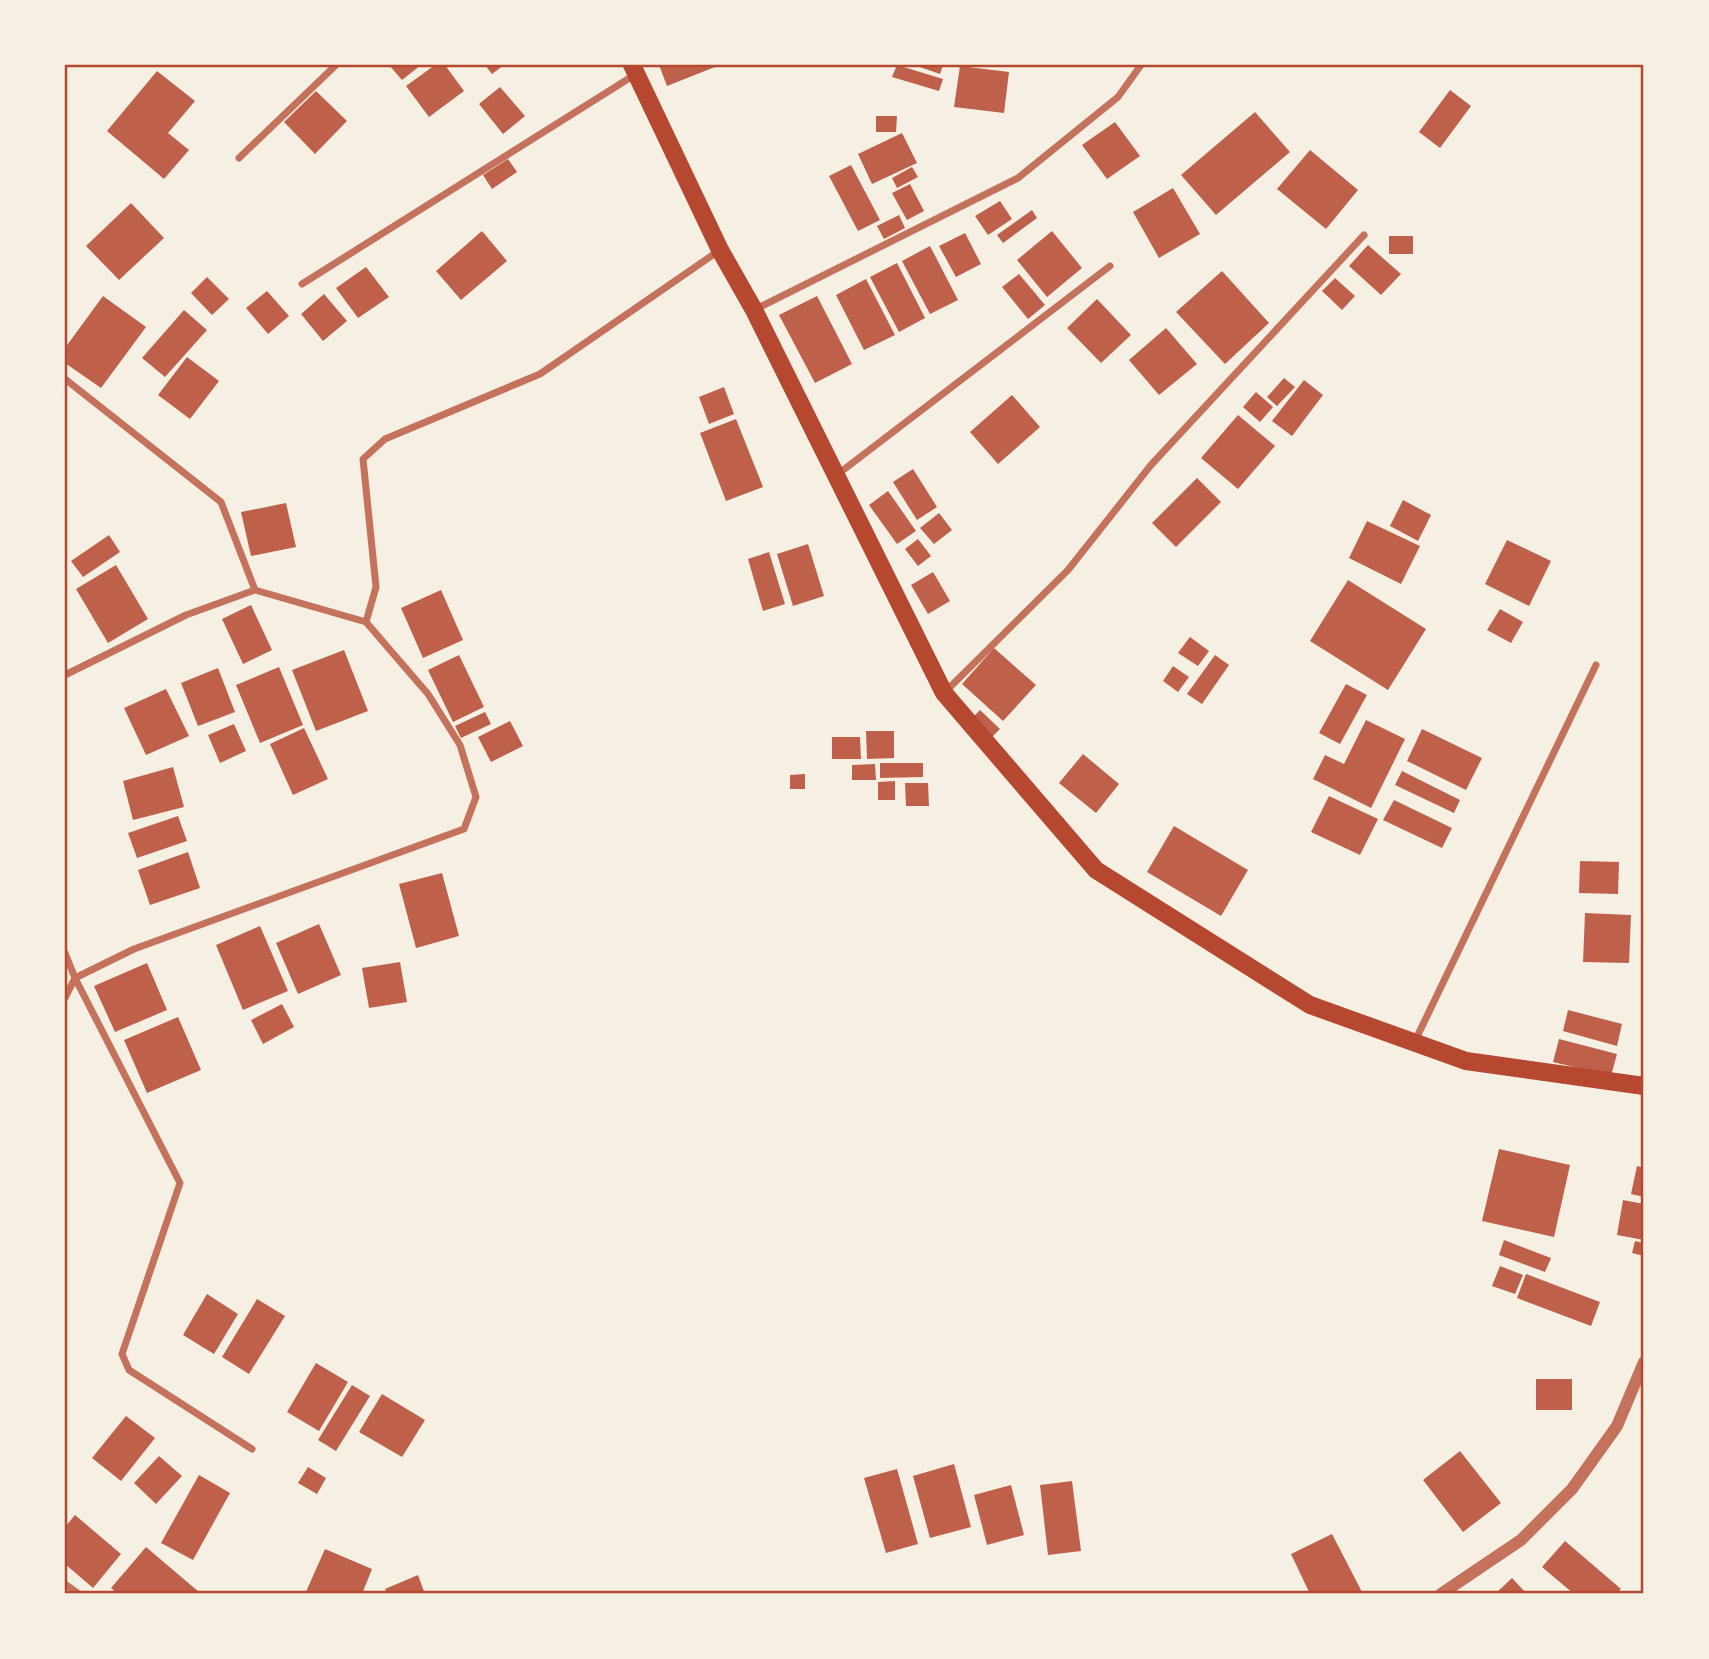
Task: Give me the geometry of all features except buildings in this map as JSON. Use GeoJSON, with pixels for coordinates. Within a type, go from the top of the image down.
{"type":"FeatureCollection","features":[{"type":"Feature","properties":{"kind":"main road"},"geometry":{"type":"LineString","coordinates":[[634,69],[720,250],[754,310],[944,693],[1096,870],[1310,1005],[1466,1061],[1644,1086]]}},
{"type":"Feature","properties":{"kind":"street"},"geometry":{"type":"LineString","coordinates":[[239,158],[336,65]]}},
{"type":"Feature","properties":{"kind":"street"},"geometry":{"type":"LineString","coordinates":[[754,310],[1018,178],[1118,97],[1141,65]]}},
{"type":"Feature","properties":{"kind":"street"},"geometry":{"type":"LineString","coordinates":[[302,284],[634,69]]}},
{"type":"Feature","properties":{"kind":"street"},"geometry":{"type":"LineString","coordinates":[[944,693],[1068,570],[1151,465],[1364,234]]}},
{"type":"Feature","properties":{"kind":"street"},"geometry":{"type":"LineString","coordinates":[[366,622],[376,587],[363,459],[384,439],[540,374],[720,250]]}},
{"type":"Feature","properties":{"kind":"street"},"geometry":{"type":"LineString","coordinates":[[835,476],[1110,266]]}},
{"type":"Feature","properties":{"kind":"street"},"geometry":{"type":"LineString","coordinates":[[65,379],[221,502],[255,590]]}},
{"type":"Feature","properties":{"kind":"street"},"geometry":{"type":"LineString","coordinates":[[65,676],[186,615],[255,590],[366,622],[428,694],[460,745],[476,797],[464,829],[134,949],[75,978],[65,998]]}},
{"type":"Feature","properties":{"kind":"street"},"geometry":{"type":"LineString","coordinates":[[1414,1044],[1596,665]]}},
{"type":"Feature","properties":{"kind":"street"},"geometry":{"type":"LineString","coordinates":[[65,953],[75,978],[180,1183],[122,1354],[129,1370],[252,1449]]}},
{"type":"Feature","properties":{"kind":"street"},"geometry":{"type":"LineString","coordinates":[[1440,1594],[1521,1540],[1572,1489],[1617,1426],[1644,1362]]}},
{"type":"Feature","properties":{"kind":"street"},"geometry":{"type":"LineString","coordinates":[[65,1584],[79,1594]]}}]}
